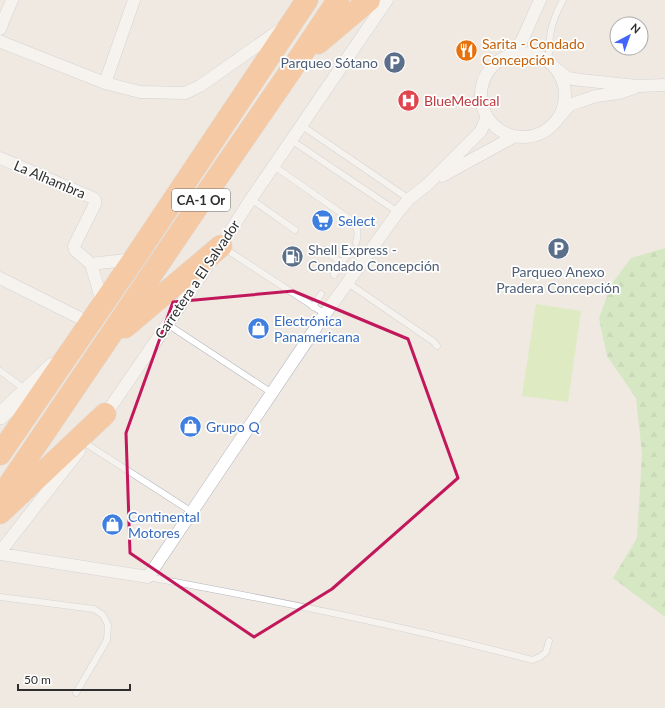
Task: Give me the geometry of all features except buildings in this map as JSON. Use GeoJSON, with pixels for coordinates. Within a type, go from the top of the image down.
{"type":"FeatureCollection","features":[{"type":"Feature","properties":{"kind":"highway","name":"CA-1 Or"},"geometry":{"type":"LineString","coordinates":[[4,441],[78,343],[306,0]]}},
{"type":"Feature","properties":{"kind":"highway","name":"CA-1 Or"},"geometry":{"type":"LineString","coordinates":[[0,498],[338,0]]}},
{"type":"Feature","properties":{"kind":"highway"},"geometry":{"type":"LineString","coordinates":[[300,57],[369,0]]}},
{"type":"Feature","properties":{"kind":"highway"},"geometry":{"type":"LineString","coordinates":[[104,345],[221,246]]}},
{"type":"Feature","properties":{"kind":"highway"},"geometry":{"type":"LineString","coordinates":[[0,513],[105,414]]}},
{"type":"Feature","properties":{"kind":"street"},"geometry":{"type":"LineString","coordinates":[[0,29],[12,0]]}},
{"type":"Feature","properties":{"kind":"street"},"geometry":{"type":"LineString","coordinates":[[104,82],[134,0]]}},
{"type":"Feature","properties":{"kind":"street","name":"Carretera a El Salvador"},"geometry":{"type":"LineString","coordinates":[[0,553],[85,443],[221,246],[251,199],[386,0]]}},
{"type":"Feature","properties":{"kind":"street"},"geometry":{"type":"LineString","coordinates":[[514,54],[524,36],[540,0]]}},
{"type":"Feature","properties":{"kind":"street"},"geometry":{"type":"LineString","coordinates":[[0,41],[104,82],[140,92],[185,93],[200,86],[294,20]]}},
{"type":"Feature","properties":{"kind":"street"},"geometry":{"type":"LineString","coordinates":[[637,86],[619,93],[596,96],[570,105],[549,127],[539,134],[527,136],[515,136],[504,132],[494,125],[487,116],[481,99],[482,87],[486,75],[492,65],[502,58],[514,54],[532,54],[541,57],[568,78],[637,86],[665,85]]}},
{"type":"Feature","properties":{"kind":"street"},"geometry":{"type":"LineString","coordinates":[[240,58],[253,62],[262,67]]}},
{"type":"Feature","properties":{"kind":"street"},"geometry":{"type":"LineString","coordinates":[[551,64],[561,78],[564,92],[563,106],[557,119]]}},
{"type":"Feature","properties":{"kind":"street"},"geometry":{"type":"LineString","coordinates":[[0,553],[148,577],[325,314],[398,212],[409,199],[428,184],[481,131],[487,116]]}},
{"type":"Feature","properties":{"kind":"street"},"geometry":{"type":"LineString","coordinates":[[428,184],[515,136]]}},
{"type":"Feature","properties":{"kind":"street","name":"La Alhambra"},"geometry":{"type":"LineString","coordinates":[[0,158],[95,200],[95,204],[74,246],[75,250],[91,264]]}},
{"type":"Feature","properties":{"kind":"street"},"geometry":{"type":"LineString","coordinates":[[103,305],[91,264],[134,259]]}},
{"type":"Feature","properties":{"kind":"street"},"geometry":{"type":"LineString","coordinates":[[0,278],[90,323]]}},
{"type":"Feature","properties":{"kind":"street"},"geometry":{"type":"LineString","coordinates":[[0,416],[78,343]]}},
{"type":"Feature","properties":{"kind":"lane"},"geometry":{"type":"LineString","coordinates":[[551,64],[548,42],[553,20],[563,0]]}},
{"type":"Feature","properties":{"kind":"lane"},"geometry":{"type":"LineString","coordinates":[[302,125],[409,199]]}},
{"type":"Feature","properties":{"kind":"lane"},"geometry":{"type":"LineString","coordinates":[[291,140],[398,212]]}},
{"type":"Feature","properties":{"kind":"lane"},"geometry":{"type":"LineString","coordinates":[[274,166],[351,220],[357,228],[358,233],[356,243]]}},
{"type":"Feature","properties":{"kind":"lane"},"geometry":{"type":"LineString","coordinates":[[251,199],[295,230]]}},
{"type":"Feature","properties":{"kind":"lane"},"geometry":{"type":"LineString","coordinates":[[221,246],[325,314]]}},
{"type":"Feature","properties":{"kind":"lane"},"geometry":{"type":"LineString","coordinates":[[324,250],[342,263]]}},
{"type":"Feature","properties":{"kind":"lane"},"geometry":{"type":"LineString","coordinates":[[334,275],[347,256]]}},
{"type":"Feature","properties":{"kind":"lane"},"geometry":{"type":"LineString","coordinates":[[348,283],[434,342],[437,346]]}},
{"type":"Feature","properties":{"kind":"lane"},"geometry":{"type":"LineString","coordinates":[[313,307],[321,294]]}},
{"type":"Feature","properties":{"kind":"lane"},"geometry":{"type":"LineString","coordinates":[[167,324],[272,393]]}},
{"type":"Feature","properties":{"kind":"lane"},"geometry":{"type":"LineString","coordinates":[[0,371],[27,391]]}},
{"type":"Feature","properties":{"kind":"lane"},"geometry":{"type":"LineString","coordinates":[[85,443],[192,512]]}},
{"type":"Feature","properties":{"kind":"lane"},"geometry":{"type":"LineString","coordinates":[[148,577],[374,621],[462,641],[532,660],[540,657],[546,652],[549,641]]}},
{"type":"Feature","properties":{"kind":"lane"},"geometry":{"type":"LineString","coordinates":[[0,597],[94,609],[103,615],[108,625],[107,640],[76,693]]}},
{"type":"Feature","properties":{"kind":"highlighted area"},"geometry":{"type":"Polygon","coordinates":[[[293,291],[408,339],[458,478],[332,589],[254,637],[130,553],[126,433],[173,302],[293,291]]]}},
{"type":"Feature","properties":{"kind":"green space"},"geometry":{"type":"Polygon","coordinates":[[[665,248],[665,617],[613,578],[637,538],[642,454],[636,398],[607,356],[599,318],[611,285],[631,258],[665,248]]]}},
{"type":"Feature","properties":{"kind":"green space"},"geometry":{"type":"Polygon","coordinates":[[[536,304],[581,311],[568,402],[522,396],[536,304]]]}},
{"type":"Feature","properties":{"kind":"place","name":"Sarita - Condado Concepción"},"geometry":{"type":"Point","coordinates":[466,51]}},
{"type":"Feature","properties":{"kind":"place","name":"Parqueo Sótano"},"geometry":{"type":"Point","coordinates":[394,62]}},
{"type":"Feature","properties":{"kind":"place","name":"BlueMedical"},"geometry":{"type":"Point","coordinates":[408,100]}},
{"type":"Feature","properties":{"kind":"place","name":"Select"},"geometry":{"type":"Point","coordinates":[322,220]}},
{"type":"Feature","properties":{"kind":"place","name":"Parqueo Anexo Pradera Concepción"},"geometry":{"type":"Point","coordinates":[558,249]}},
{"type":"Feature","properties":{"kind":"place","name":"Shell Express - Condado Concepción"},"geometry":{"type":"Point","coordinates":[293,257]}},
{"type":"Feature","properties":{"kind":"place","name":"Electrónica Panamericana"},"geometry":{"type":"Point","coordinates":[259,328]}},
{"type":"Feature","properties":{"kind":"place","name":"Grupo Q"},"geometry":{"type":"Point","coordinates":[191,426]}},
{"type":"Feature","properties":{"kind":"place","name":"Continental Motores"},"geometry":{"type":"Point","coordinates":[113,524]}}]}
